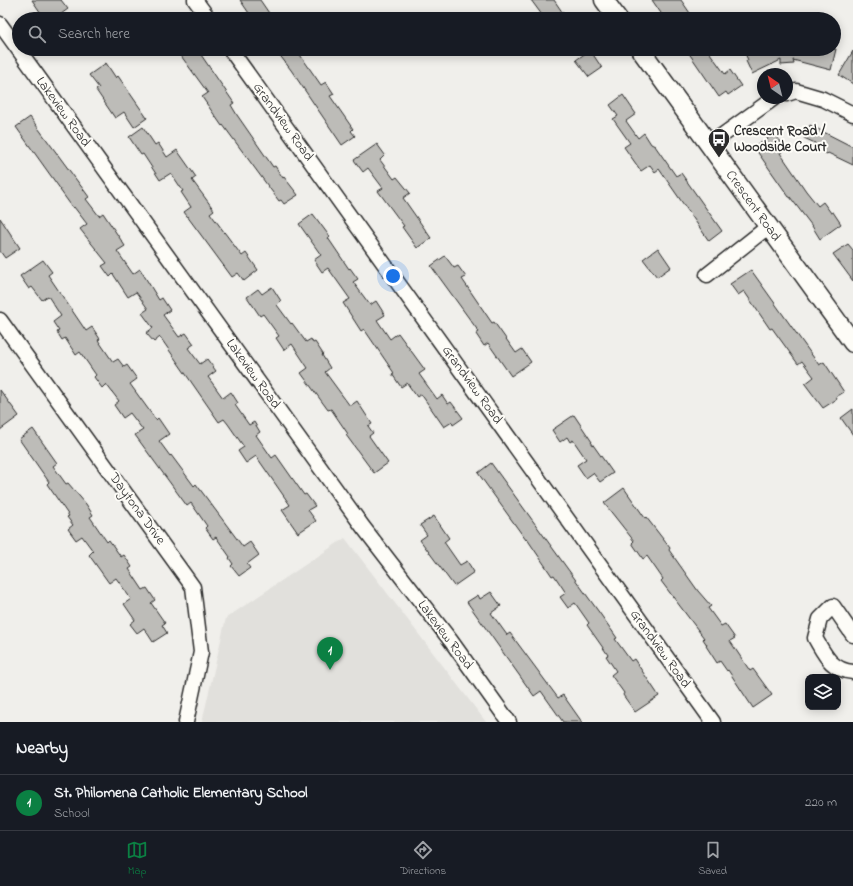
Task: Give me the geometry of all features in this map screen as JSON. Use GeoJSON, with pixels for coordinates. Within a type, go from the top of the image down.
{"type":"FeatureCollection","features":[{"type":"Feature","properties":{"kind":"street"},"geometry":{"type":"LineString","coordinates":[[195,0],[203,12]]}},
{"type":"Feature","properties":{"kind":"street"},"geometry":{"type":"LineString","coordinates":[[604,0],[613,12]]}},
{"type":"Feature","properties":{"kind":"street","name":"Lakeview Road"},"geometry":{"type":"LineString","coordinates":[[0,24],[12,41]]}},
{"type":"Feature","properties":{"kind":"street","name":"Lakeview Road"},"geometry":{"type":"LineString","coordinates":[[23,56],[363,527],[451,641],[509,722]]}},
{"type":"Feature","properties":{"kind":"street","name":"Grandview Road"},"geometry":{"type":"LineString","coordinates":[[235,56],[713,722]]}},
{"type":"Feature","properties":{"kind":"street","name":"Crescent Road"},"geometry":{"type":"LineString","coordinates":[[645,56],[853,343]]}},
{"type":"Feature","properties":{"kind":"street"},"geometry":{"type":"LineString","coordinates":[[793,93],[796,92],[823,99],[853,114]]}},
{"type":"Feature","properties":{"kind":"street"},"geometry":{"type":"LineString","coordinates":[[709,145],[766,104]]}},
{"type":"Feature","properties":{"kind":"street"},"geometry":{"type":"LineString","coordinates":[[707,275],[769,226]]}},
{"type":"Feature","properties":{"kind":"street","name":"Daytona Drive"},"geometry":{"type":"LineString","coordinates":[[0,320],[193,587],[201,652],[186,722]]}},
{"type":"Feature","properties":{"kind":"street"},"geometry":{"type":"LineString","coordinates":[[853,635],[833,606],[820,619],[815,638],[829,662],[845,671],[853,672]]}},
{"type":"Feature","properties":{"kind":"shaded area"},"geometry":{"type":"Polygon","coordinates":[[[345,538],[486,722],[202,722],[226,618],[345,538]]]}},
{"type":"Feature","properties":{"kind":"building"},"geometry":{"type":"Polygon","coordinates":[[[32,0],[61,0],[68,9],[64,12],[40,12],[32,0]]]}},
{"type":"Feature","properties":{"kind":"building"},"geometry":{"type":"Polygon","coordinates":[[[240,0],[260,0],[268,12],[248,12],[240,0]]]}},
{"type":"Feature","properties":{"kind":"building"},"geometry":{"type":"Polygon","coordinates":[[[531,0],[554,0],[562,12],[540,12],[531,0]]]}},
{"type":"Feature","properties":{"kind":"building"},"geometry":{"type":"Polygon","coordinates":[[[652,0],[681,0],[689,12],[660,12],[652,0]]]}},
{"type":"Feature","properties":{"kind":"building"},"geometry":{"type":"Polygon","coordinates":[[[853,51],[853,84],[839,75],[853,51]]]}},
{"type":"Feature","properties":{"kind":"building"},"geometry":{"type":"Polygon","coordinates":[[[181,56],[202,56],[234,103],[231,105],[237,115],[273,167],[275,166],[298,195],[284,204],[281,200],[279,201],[202,97],[208,93],[181,56]]]}},
{"type":"Feature","properties":{"kind":"building"},"geometry":{"type":"Polygon","coordinates":[[[280,56],[301,56],[321,85],[326,82],[334,94],[330,96],[353,129],[351,131],[355,136],[342,145],[280,56]]]}},
{"type":"Feature","properties":{"kind":"building"},"geometry":{"type":"Polygon","coordinates":[[[582,56],[594,56],[602,68],[589,77],[576,60],[582,56]]]}},
{"type":"Feature","properties":{"kind":"building"},"geometry":{"type":"Polygon","coordinates":[[[691,56],[712,56],[725,74],[730,70],[741,86],[728,95],[726,92],[719,97],[691,56]]]}},
{"type":"Feature","properties":{"kind":"building"},"geometry":{"type":"Polygon","coordinates":[[[746,56],[834,56],[831,70],[793,60],[794,64],[781,65],[781,60],[764,68],[757,68],[757,72],[752,74],[746,61],[748,60],[746,56]]]}},
{"type":"Feature","properties":{"kind":"building"},"geometry":{"type":"Polygon","coordinates":[[[106,63],[116,78],[118,76],[147,118],[134,127],[124,112],[115,118],[96,90],[99,88],[89,75],[106,63]]]}},
{"type":"Feature","properties":{"kind":"building"},"geometry":{"type":"Polygon","coordinates":[[[623,95],[636,114],[626,121],[638,138],[644,133],[676,176],[681,173],[722,231],[709,241],[659,169],[655,172],[650,165],[641,171],[624,147],[630,143],[613,119],[618,116],[610,105],[623,95]]]}},
{"type":"Feature","properties":{"kind":"building"},"geometry":{"type":"Polygon","coordinates":[[[30,117],[89,197],[86,199],[99,216],[103,213],[125,246],[117,251],[133,274],[140,269],[159,300],[162,298],[170,310],[163,315],[179,337],[186,333],[194,344],[188,348],[200,364],[207,359],[216,371],[208,377],[223,398],[231,392],[238,403],[235,405],[249,425],[254,422],[260,432],[256,435],[272,458],[276,455],[304,495],[306,494],[315,506],[308,510],[316,521],[298,533],[282,510],[290,505],[256,456],[246,463],[238,451],[244,447],[228,424],[224,419],[219,422],[160,337],[154,342],[146,333],[153,328],[142,313],[148,309],[136,292],[128,297],[113,274],[110,277],[102,266],[107,263],[80,229],[87,224],[74,207],[73,208],[16,127],[30,117]]]}},
{"type":"Feature","properties":{"kind":"building"},"geometry":{"type":"Polygon","coordinates":[[[810,125],[853,147],[853,165],[813,147],[815,143],[804,138],[810,125]]]}},
{"type":"Feature","properties":{"kind":"building"},"geometry":{"type":"Polygon","coordinates":[[[143,127],[155,145],[158,143],[167,157],[177,150],[196,177],[192,180],[214,210],[210,213],[242,256],[246,253],[258,270],[244,281],[238,273],[232,277],[184,212],[191,207],[181,192],[183,191],[171,173],[160,180],[143,154],[141,155],[129,137],[143,127]]]}},
{"type":"Feature","properties":{"kind":"building"},"geometry":{"type":"Polygon","coordinates":[[[775,134],[782,143],[778,147],[782,152],[780,153],[806,191],[818,206],[823,202],[831,213],[833,212],[841,224],[820,239],[754,147],[775,134]]]}},
{"type":"Feature","properties":{"kind":"building"},"geometry":{"type":"Polygon","coordinates":[[[377,144],[385,155],[380,160],[394,179],[397,177],[410,193],[403,198],[431,238],[417,248],[402,227],[404,226],[378,191],[383,188],[368,168],[363,172],[354,160],[377,144]]]}},
{"type":"Feature","properties":{"kind":"building"},"geometry":{"type":"Polygon","coordinates":[[[313,214],[330,237],[328,238],[349,269],[350,268],[358,279],[353,282],[370,305],[376,301],[385,315],[377,320],[390,339],[398,333],[425,370],[419,374],[437,399],[442,395],[448,404],[451,402],[463,418],[453,425],[452,422],[444,427],[421,394],[417,397],[407,383],[401,387],[392,374],[394,373],[364,329],[361,331],[343,303],[350,299],[328,268],[322,272],[314,260],[321,255],[299,224],[313,214]]]}},
{"type":"Feature","properties":{"kind":"building"},"geometry":{"type":"Polygon","coordinates":[[[0,218],[20,248],[5,258],[0,251],[0,218]]]}},
{"type":"Feature","properties":{"kind":"building"},"geometry":{"type":"Polygon","coordinates":[[[848,244],[853,250],[853,281],[833,254],[848,244]]]}},
{"type":"Feature","properties":{"kind":"building"},"geometry":{"type":"Polygon","coordinates":[[[658,248],[671,267],[657,277],[643,259],[658,248]]]}},
{"type":"Feature","properties":{"kind":"building"},"geometry":{"type":"Polygon","coordinates":[[[445,256],[454,268],[458,266],[466,277],[462,279],[492,323],[494,322],[516,353],[522,349],[531,362],[511,376],[488,343],[484,346],[476,334],[479,332],[431,266],[445,256]]]}},
{"type":"Feature","properties":{"kind":"building"},"geometry":{"type":"Polygon","coordinates":[[[43,260],[52,272],[48,275],[86,331],[92,327],[100,339],[98,340],[113,362],[118,359],[124,367],[127,365],[137,379],[130,384],[156,420],[158,418],[169,434],[159,441],[194,486],[196,484],[243,547],[250,542],[259,555],[247,564],[250,568],[239,576],[231,566],[233,564],[229,558],[230,557],[216,537],[213,539],[205,528],[207,526],[191,503],[187,506],[135,435],[143,430],[130,413],[123,418],[114,405],[119,401],[106,384],[102,388],[94,377],[96,375],[80,352],[76,355],[65,338],[62,340],[57,332],[59,331],[53,322],[61,316],[48,296],[42,300],[32,287],[29,289],[20,276],[43,260]]]}},
{"type":"Feature","properties":{"kind":"building"},"geometry":{"type":"Polygon","coordinates":[[[751,270],[819,365],[824,362],[844,392],[836,397],[837,399],[823,408],[805,384],[814,377],[802,361],[798,364],[772,328],[770,329],[744,291],[738,295],[730,284],[751,270]]]}},
{"type":"Feature","properties":{"kind":"building"},"geometry":{"type":"Polygon","coordinates":[[[272,287],[281,301],[277,305],[291,324],[292,323],[306,342],[311,339],[313,343],[315,342],[323,354],[322,355],[330,368],[325,372],[350,406],[357,401],[372,424],[368,426],[373,433],[369,436],[388,463],[374,473],[346,435],[348,434],[331,409],[328,410],[301,373],[308,368],[292,344],[284,350],[276,338],[279,336],[263,314],[260,316],[247,297],[258,289],[262,294],[272,287]]]}},
{"type":"Feature","properties":{"kind":"building"},"geometry":{"type":"Polygon","coordinates":[[[0,390],[19,416],[0,430],[0,390]]]}},
{"type":"Feature","properties":{"kind":"building"},"geometry":{"type":"Polygon","coordinates":[[[853,409],[853,435],[841,418],[853,409]]]}},
{"type":"Feature","properties":{"kind":"building"},"geometry":{"type":"Polygon","coordinates":[[[574,415],[613,473],[600,482],[593,473],[586,478],[577,465],[586,459],[573,440],[570,442],[567,437],[560,442],[552,430],[574,415]]]}},
{"type":"Feature","properties":{"kind":"building"},"geometry":{"type":"Polygon","coordinates":[[[33,429],[57,463],[53,466],[66,484],[68,483],[86,504],[93,515],[90,517],[107,542],[109,540],[121,557],[124,555],[132,567],[129,569],[143,590],[147,588],[155,600],[151,603],[165,623],[162,625],[167,633],[153,642],[144,628],[137,633],[130,624],[135,620],[124,604],[131,599],[116,578],[109,583],[89,555],[93,551],[82,536],[76,540],[68,529],[73,525],[67,517],[69,516],[47,484],[49,482],[19,439],[33,429]]]}},
{"type":"Feature","properties":{"kind":"building"},"geometry":{"type":"Polygon","coordinates":[[[491,463],[601,615],[617,638],[615,639],[631,661],[634,659],[659,696],[635,712],[611,675],[616,671],[606,656],[608,655],[587,625],[589,623],[575,603],[568,608],[560,597],[566,593],[554,575],[552,576],[527,539],[526,540],[478,473],[491,463]]]}},
{"type":"Feature","properties":{"kind":"building"},"geometry":{"type":"Polygon","coordinates":[[[624,488],[645,518],[646,517],[670,548],[669,550],[698,591],[711,606],[708,608],[721,626],[725,624],[735,638],[730,641],[750,671],[753,669],[772,695],[753,708],[728,670],[727,671],[720,661],[717,663],[706,646],[707,645],[703,639],[704,638],[661,581],[663,579],[647,556],[643,559],[632,543],[634,541],[604,503],[624,488]]]}},
{"type":"Feature","properties":{"kind":"building"},"geometry":{"type":"Polygon","coordinates":[[[434,516],[449,538],[444,542],[460,565],[467,561],[474,572],[454,586],[420,540],[427,535],[420,525],[434,516]]]}},
{"type":"Feature","properties":{"kind":"building"},"geometry":{"type":"Polygon","coordinates":[[[491,592],[501,606],[491,613],[507,635],[510,633],[558,698],[563,695],[582,722],[563,722],[541,691],[534,696],[467,602],[478,595],[480,599],[491,592]]]}},
{"type":"Feature","properties":{"kind":"place","name":"Crescent Road / Woodside Court"},"geometry":{"type":"Point","coordinates":[719,158]}},
{"type":"Feature","properties":{"kind":"place","name":"St. Philomena Catholic Elementary School"},"geometry":{"type":"Point","coordinates":[330,670]}}]}
